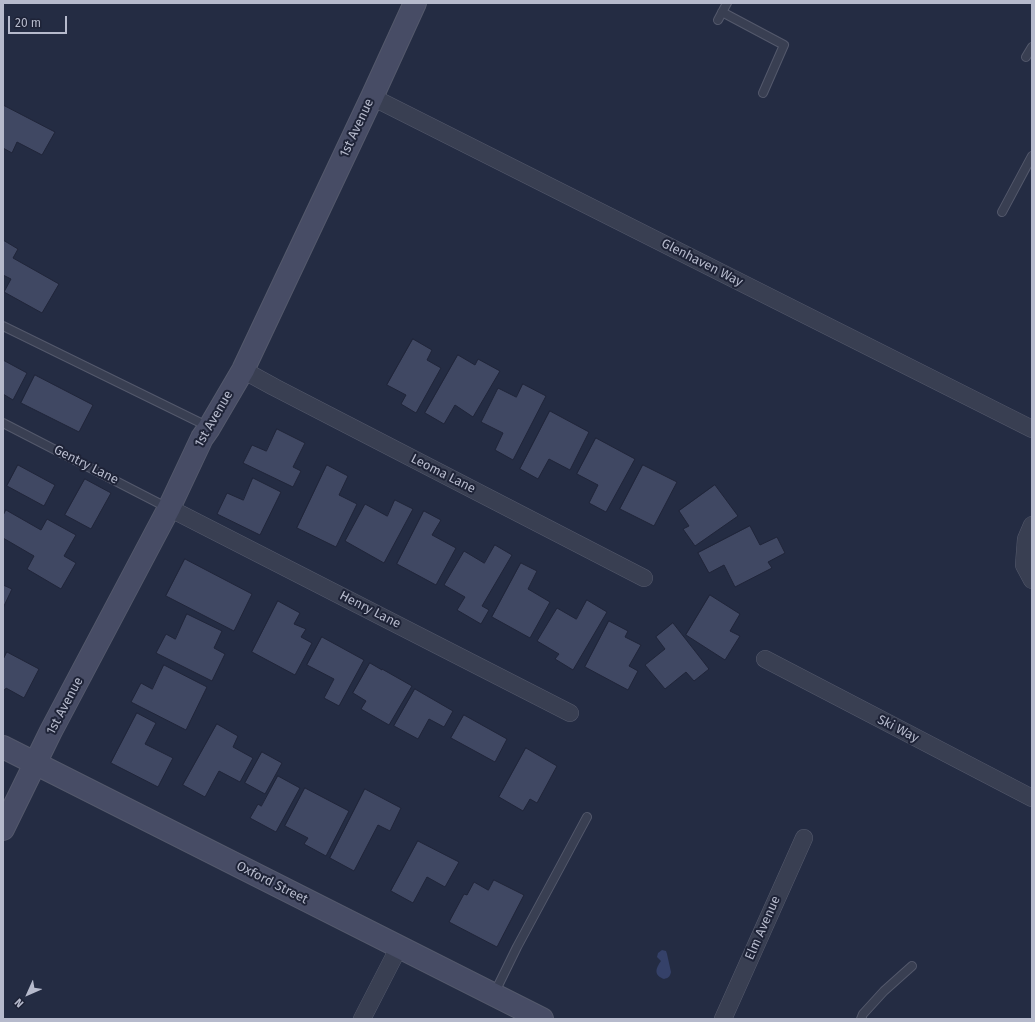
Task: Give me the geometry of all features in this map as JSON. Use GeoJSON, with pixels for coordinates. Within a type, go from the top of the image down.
{"type":"FeatureCollection","features":[{"type":"Feature","properties":{"kind":"street","name":"1st Avenue"},"geometry":{"type":"LineString","coordinates":[[3,829],[51,731],[169,508],[202,438],[243,370],[415,3]]}},
{"type":"Feature","properties":{"kind":"street","name":"Glenhaven Way"},"geometry":{"type":"LineString","coordinates":[[372,96],[1032,429]]}},
{"type":"Feature","properties":{"kind":"street","name":"Leoma Lane"},"geometry":{"type":"LineString","coordinates":[[243,370],[644,578]]}},
{"type":"Feature","properties":{"kind":"street","name":"Henry Lane"},"geometry":{"type":"LineString","coordinates":[[169,508],[570,713]]}},
{"type":"Feature","properties":{"kind":"street"},"geometry":{"type":"LineString","coordinates":[[1029,532],[1024,565],[1032,580]]}},
{"type":"Feature","properties":{"kind":"street","name":"Ski Way"},"geometry":{"type":"LineString","coordinates":[[765,659],[1032,798]]}},
{"type":"Feature","properties":{"kind":"street","name":"Oxford Street"},"geometry":{"type":"LineString","coordinates":[[3,746],[542,1019]]}},
{"type":"Feature","properties":{"kind":"street","name":"Elm Avenue"},"geometry":{"type":"LineString","coordinates":[[723,1019],[804,838]]}},
{"type":"Feature","properties":{"kind":"street"},"geometry":{"type":"LineString","coordinates":[[362,1019],[399,947]]}},
{"type":"Feature","properties":{"kind":"lane"},"geometry":{"type":"LineString","coordinates":[[727,3],[720,16],[784,45],[763,93]]}},
{"type":"Feature","properties":{"kind":"lane"},"geometry":{"type":"LineString","coordinates":[[1026,57],[1032,47]]}},
{"type":"Feature","properties":{"kind":"lane"},"geometry":{"type":"LineString","coordinates":[[1002,212],[1032,156]]}},
{"type":"Feature","properties":{"kind":"lane"},"geometry":{"type":"LineString","coordinates":[[3,326],[209,428]]}},
{"type":"Feature","properties":{"kind":"lane","name":"Gentry Lane"},"geometry":{"type":"LineString","coordinates":[[3,423],[169,508]]}},
{"type":"Feature","properties":{"kind":"lane"},"geometry":{"type":"LineString","coordinates":[[494,995],[517,948],[587,817]]}},
{"type":"Feature","properties":{"kind":"lane"},"geometry":{"type":"LineString","coordinates":[[861,1019],[863,1014],[884,991],[912,966]]}},
{"type":"Feature","properties":{"kind":"water"},"geometry":{"type":"Polygon","coordinates":[[[662,950],[666,951],[671,972],[669,977],[664,979],[658,975],[656,971],[661,961],[657,957],[658,953],[662,950]]]}},
{"type":"Feature","properties":{"kind":"building"},"geometry":{"type":"Polygon","coordinates":[[[3,105],[55,132],[42,155],[17,142],[12,153],[3,148],[3,105]]]}},
{"type":"Feature","properties":{"kind":"building"},"geometry":{"type":"Polygon","coordinates":[[[3,240],[18,249],[13,258],[59,284],[42,313],[4,292],[11,279],[3,275],[3,240]]]}},
{"type":"Feature","properties":{"kind":"building"},"geometry":{"type":"Polygon","coordinates":[[[413,339],[432,350],[427,360],[441,368],[416,413],[401,404],[406,395],[387,385],[413,339]]]}},
{"type":"Feature","properties":{"kind":"building"},"geometry":{"type":"Polygon","coordinates":[[[458,355],[475,365],[478,359],[500,371],[473,417],[455,405],[444,424],[425,413],[458,355]]]}},
{"type":"Feature","properties":{"kind":"building"},"geometry":{"type":"Polygon","coordinates":[[[3,360],[27,373],[13,400],[3,394],[3,360]]]}},
{"type":"Feature","properties":{"kind":"building"},"geometry":{"type":"Polygon","coordinates":[[[35,375],[93,405],[79,432],[21,403],[35,375]]]}},
{"type":"Feature","properties":{"kind":"building"},"geometry":{"type":"Polygon","coordinates":[[[523,384],[546,396],[513,460],[495,450],[503,433],[481,422],[498,388],[516,397],[523,384]]]}},
{"type":"Feature","properties":{"kind":"building"},"geometry":{"type":"Polygon","coordinates":[[[550,411],[589,432],[570,470],[549,459],[538,479],[520,469],[550,411]]]}},
{"type":"Feature","properties":{"kind":"building"},"geometry":{"type":"Polygon","coordinates":[[[277,429],[305,443],[293,467],[301,471],[293,487],[243,463],[252,445],[266,451],[277,429]]]}},
{"type":"Feature","properties":{"kind":"building"},"geometry":{"type":"Polygon","coordinates":[[[596,438],[635,459],[606,512],[589,503],[598,485],[577,474],[596,438]]]}},
{"type":"Feature","properties":{"kind":"building"},"geometry":{"type":"Polygon","coordinates":[[[18,465],[55,485],[44,506],[7,486],[18,465]]]}},
{"type":"Feature","properties":{"kind":"building"},"geometry":{"type":"Polygon","coordinates":[[[327,465],[348,476],[339,495],[357,504],[336,547],[297,528],[327,465]]]}},
{"type":"Feature","properties":{"kind":"building"},"geometry":{"type":"Polygon","coordinates":[[[643,465],[677,482],[654,526],[620,509],[643,465]]]}},
{"type":"Feature","properties":{"kind":"building"},"geometry":{"type":"Polygon","coordinates":[[[253,478],[281,492],[260,535],[217,514],[227,493],[243,500],[253,478]]]}},
{"type":"Feature","properties":{"kind":"building"},"geometry":{"type":"Polygon","coordinates":[[[85,479],[111,493],[91,529],[65,515],[85,479]]]}},
{"type":"Feature","properties":{"kind":"building"},"geometry":{"type":"Polygon","coordinates":[[[715,485],[738,516],[695,546],[683,529],[689,526],[679,511],[715,485]]]}},
{"type":"Feature","properties":{"kind":"building"},"geometry":{"type":"Polygon","coordinates":[[[395,500],[413,509],[384,563],[345,541],[365,504],[387,516],[395,500]]]}},
{"type":"Feature","properties":{"kind":"building"},"geometry":{"type":"Polygon","coordinates":[[[6,510],[41,530],[47,519],[76,535],[64,556],[76,563],[61,589],[27,569],[34,556],[3,538],[3,516],[6,510]]]}},
{"type":"Feature","properties":{"kind":"building"},"geometry":{"type":"Polygon","coordinates":[[[424,511],[441,520],[432,535],[456,548],[436,585],[397,564],[424,511]]]}},
{"type":"Feature","properties":{"kind":"building"},"geometry":{"type":"Polygon","coordinates":[[[750,526],[760,545],[777,537],[785,553],[768,562],[772,568],[735,587],[724,565],[709,573],[698,553],[750,526]]]}},
{"type":"Feature","properties":{"kind":"building"},"geometry":{"type":"Polygon","coordinates":[[[495,545],[512,555],[482,606],[489,610],[481,624],[457,610],[465,597],[444,585],[464,551],[484,563],[495,545]]]}},
{"type":"Feature","properties":{"kind":"building"},"geometry":{"type":"Polygon","coordinates":[[[185,559],[252,594],[234,631],[166,596],[185,559]]]}},
{"type":"Feature","properties":{"kind":"building"},"geometry":{"type":"Polygon","coordinates":[[[521,563],[537,571],[528,589],[550,602],[530,638],[492,617],[521,563]]]}},
{"type":"Feature","properties":{"kind":"building"},"geometry":{"type":"Polygon","coordinates":[[[3,585],[12,589],[3,608],[3,585]]]}},
{"type":"Feature","properties":{"kind":"building"},"geometry":{"type":"Polygon","coordinates":[[[710,595],[740,614],[730,631],[740,636],[725,660],[686,635],[710,595]]]}},
{"type":"Feature","properties":{"kind":"building"},"geometry":{"type":"Polygon","coordinates":[[[587,600],[607,612],[573,670],[555,659],[559,654],[537,641],[557,608],[576,619],[587,600]]]}},
{"type":"Feature","properties":{"kind":"building"},"geometry":{"type":"Polygon","coordinates":[[[278,601],[300,613],[294,624],[306,629],[301,637],[312,643],[295,675],[252,652],[278,601]]]}},
{"type":"Feature","properties":{"kind":"building"},"geometry":{"type":"Polygon","coordinates":[[[187,614],[222,631],[214,648],[225,654],[212,681],[156,653],[166,634],[175,639],[187,614]]]}},
{"type":"Feature","properties":{"kind":"building"},"geometry":{"type":"Polygon","coordinates":[[[609,621],[628,631],[625,637],[641,645],[629,666],[638,671],[628,690],[585,667],[609,621]]]}},
{"type":"Feature","properties":{"kind":"building"},"geometry":{"type":"Polygon","coordinates":[[[673,623],[709,669],[694,681],[686,672],[665,689],[645,665],[665,649],[656,637],[673,623]]]}},
{"type":"Feature","properties":{"kind":"building"},"geometry":{"type":"Polygon","coordinates":[[[322,637],[364,660],[339,706],[324,698],[334,679],[307,665],[322,637]]]}},
{"type":"Feature","properties":{"kind":"building"},"geometry":{"type":"Polygon","coordinates":[[[7,652],[39,669],[24,698],[6,688],[5,690],[3,689],[3,660],[7,652]]]}},
{"type":"Feature","properties":{"kind":"building"},"geometry":{"type":"Polygon","coordinates":[[[370,663],[412,686],[389,725],[361,709],[366,701],[353,693],[370,663]]]}},
{"type":"Feature","properties":{"kind":"building"},"geometry":{"type":"Polygon","coordinates":[[[164,665],[207,687],[186,730],[131,702],[141,683],[152,689],[164,665]]]}},
{"type":"Feature","properties":{"kind":"building"},"geometry":{"type":"Polygon","coordinates":[[[415,689],[453,711],[444,727],[429,719],[418,739],[394,726],[415,689]]]}},
{"type":"Feature","properties":{"kind":"building"},"geometry":{"type":"Polygon","coordinates":[[[137,713],[156,723],[145,744],[173,758],[158,787],[111,763],[137,713]]]}},
{"type":"Feature","properties":{"kind":"building"},"geometry":{"type":"Polygon","coordinates":[[[464,715],[507,739],[495,762],[451,738],[464,715]]]}},
{"type":"Feature","properties":{"kind":"building"},"geometry":{"type":"Polygon","coordinates":[[[217,724],[238,736],[233,747],[253,758],[240,782],[219,771],[205,797],[183,785],[217,724]]]}},
{"type":"Feature","properties":{"kind":"building"},"geometry":{"type":"Polygon","coordinates":[[[526,748],[557,766],[537,803],[530,799],[523,811],[499,797],[526,748]]]}},
{"type":"Feature","properties":{"kind":"building"},"geometry":{"type":"Polygon","coordinates":[[[262,752],[282,763],[265,794],[245,783],[262,752]]]}},
{"type":"Feature","properties":{"kind":"building"},"geometry":{"type":"Polygon","coordinates":[[[278,776],[300,788],[276,832],[250,818],[258,804],[261,806],[278,776]]]}},
{"type":"Feature","properties":{"kind":"building"},"geometry":{"type":"Polygon","coordinates":[[[305,788],[349,811],[326,856],[304,844],[308,838],[285,826],[305,788]]]}},
{"type":"Feature","properties":{"kind":"building"},"geometry":{"type":"Polygon","coordinates":[[[365,789],[401,808],[390,831],[378,825],[354,871],[330,858],[365,789]]]}},
{"type":"Feature","properties":{"kind":"building"},"geometry":{"type":"Polygon","coordinates":[[[418,841],[459,862],[445,887],[427,877],[413,903],[391,891],[418,841]]]}},
{"type":"Feature","properties":{"kind":"building"},"geometry":{"type":"Polygon","coordinates":[[[494,880],[524,895],[497,947],[449,922],[464,894],[467,895],[474,882],[488,890],[494,880]]]}}]}
